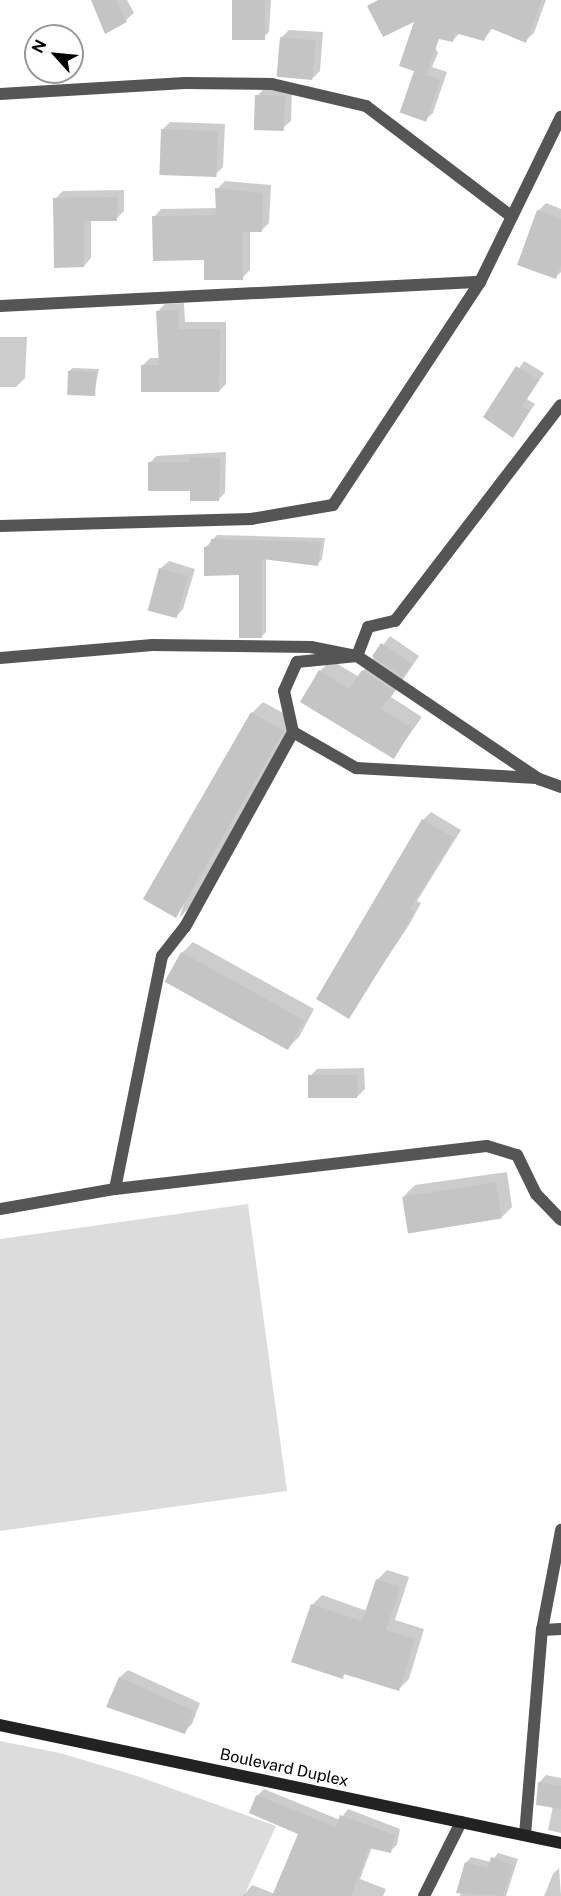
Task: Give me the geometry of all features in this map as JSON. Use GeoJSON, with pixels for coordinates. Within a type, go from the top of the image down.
{"type":"FeatureCollection","features":[{"type":"Feature","properties":{"kind":"main road","name":"Boulevard Duplex"},"geometry":{"type":"LineString","coordinates":[[0,1725],[561,1843]]}},
{"type":"Feature","properties":{"kind":"street"},"geometry":{"type":"LineString","coordinates":[[0,94],[185,83],[272,84],[366,106],[512,217]]}},
{"type":"Feature","properties":{"kind":"street"},"geometry":{"type":"LineString","coordinates":[[0,526],[251,519],[333,505],[480,282],[561,117]]}},
{"type":"Feature","properties":{"kind":"street"},"geometry":{"type":"LineString","coordinates":[[0,306],[480,282]]}},
{"type":"Feature","properties":{"kind":"street"},"geometry":{"type":"LineString","coordinates":[[357,656],[368,627],[395,621],[561,405]]}},
{"type":"Feature","properties":{"kind":"street"},"geometry":{"type":"LineString","coordinates":[[0,658],[152,645],[311,647],[357,656],[539,778],[561,787]]}},
{"type":"Feature","properties":{"kind":"street"},"geometry":{"type":"LineString","coordinates":[[115,1190],[162,956],[185,927],[293,732],[284,691],[297,662],[357,656]]}},
{"type":"Feature","properties":{"kind":"street"},"geometry":{"type":"LineString","coordinates":[[293,732],[356,768],[539,778]]}},
{"type":"Feature","properties":{"kind":"street"},"geometry":{"type":"LineString","coordinates":[[0,1209],[115,1190],[487,1146],[517,1155],[537,1194],[561,1220]]}},
{"type":"Feature","properties":{"kind":"street"},"geometry":{"type":"LineString","coordinates":[[525,1835],[542,1630],[561,1530]]}},
{"type":"Feature","properties":{"kind":"street"},"geometry":{"type":"LineString","coordinates":[[542,1630],[561,1629]]}},
{"type":"Feature","properties":{"kind":"street"},"geometry":{"type":"LineString","coordinates":[[424,1896],[461,1822]]}},
{"type":"Feature","properties":{"kind":"shaded area"},"geometry":{"type":"Polygon","coordinates":[[[248,1204],[287,1491],[0,1531],[0,1239],[248,1204]]]}},
{"type":"Feature","properties":{"kind":"shaded area"},"geometry":{"type":"Polygon","coordinates":[[[0,1741],[60,1753],[137,1776],[276,1826],[244,1896],[0,1896],[0,1741]]]}},
{"type":"Feature","properties":{"kind":"building"},"geometry":{"type":"Polygon","coordinates":[[[91,0],[116,0],[127,22],[105,34],[91,0]]]}},
{"type":"Feature","properties":{"kind":"building"},"geometry":{"type":"Polygon","coordinates":[[[232,0],[265,0],[265,40],[232,40],[232,0]]]}},
{"type":"Feature","properties":{"kind":"building"},"geometry":{"type":"Polygon","coordinates":[[[378,0],[542,0],[526,43],[490,28],[484,41],[455,33],[453,42],[439,39],[426,75],[399,66],[414,22],[383,37],[367,6],[378,0]]]}},
{"type":"Feature","properties":{"kind":"building"},"geometry":{"type":"Polygon","coordinates":[[[280,37],[316,40],[312,80],[277,77],[280,37]]]}},
{"type":"Feature","properties":{"kind":"building"},"geometry":{"type":"Polygon","coordinates":[[[414,71],[440,80],[426,122],[400,113],[414,71]]]}},
{"type":"Feature","properties":{"kind":"building"},"geometry":{"type":"Polygon","coordinates":[[[255,95],[285,96],[284,131],[254,130],[255,95]]]}},
{"type":"Feature","properties":{"kind":"building"},"geometry":{"type":"Polygon","coordinates":[[[161,129],[218,131],[216,177],[159,175],[161,129]]]}},
{"type":"Feature","properties":{"kind":"building"},"geometry":{"type":"Polygon","coordinates":[[[215,188],[263,193],[262,232],[243,232],[243,280],[204,280],[204,260],[153,261],[152,216],[216,215],[215,188]]]}},
{"type":"Feature","properties":{"kind":"building"},"geometry":{"type":"Polygon","coordinates":[[[117,197],[117,221],[84,221],[84,267],[54,268],[53,198],[117,197]]]}},
{"type":"Feature","properties":{"kind":"building"},"geometry":{"type":"Polygon","coordinates":[[[537,210],[561,219],[561,265],[556,279],[517,265],[537,210]]]}},
{"type":"Feature","properties":{"kind":"building"},"geometry":{"type":"Polygon","coordinates":[[[178,310],[179,329],[220,329],[219,392],[141,392],[141,365],[159,365],[156,311],[178,310]]]}},
{"type":"Feature","properties":{"kind":"building"},"geometry":{"type":"Polygon","coordinates":[[[516,366],[539,380],[522,406],[530,411],[513,438],[483,417],[516,366]]]}},
{"type":"Feature","properties":{"kind":"building"},"geometry":{"type":"Polygon","coordinates":[[[68,371],[96,372],[95,396],[67,395],[68,371]]]}},
{"type":"Feature","properties":{"kind":"building"},"geometry":{"type":"Polygon","coordinates":[[[190,457],[220,458],[219,501],[190,501],[190,491],[148,491],[148,462],[190,462],[190,457]]]}},
{"type":"Feature","properties":{"kind":"building"},"geometry":{"type":"Polygon","coordinates":[[[211,539],[321,542],[318,566],[262,559],[262,638],[239,638],[239,575],[204,576],[204,547],[210,546],[211,539]]]}},
{"type":"Feature","properties":{"kind":"building"},"geometry":{"type":"Polygon","coordinates":[[[159,568],[188,576],[177,618],[148,611],[159,568]]]}},
{"type":"Feature","properties":{"kind":"building"},"geometry":{"type":"Polygon","coordinates":[[[381,643],[412,664],[403,677],[372,656],[381,643]]]}},
{"type":"Feature","properties":{"kind":"building"},"geometry":{"type":"Polygon","coordinates":[[[319,670],[349,689],[362,670],[394,691],[381,709],[412,728],[394,759],[300,702],[319,670]]]}},
{"type":"Feature","properties":{"kind":"building"},"geometry":{"type":"Polygon","coordinates":[[[251,712],[284,731],[176,918],[143,899],[251,712]]]}},
{"type":"Feature","properties":{"kind":"building"},"geometry":{"type":"Polygon","coordinates":[[[422,819],[454,838],[410,909],[415,911],[349,1019],[316,999],[422,819]]]}},
{"type":"Feature","properties":{"kind":"building"},"geometry":{"type":"Polygon","coordinates":[[[181,952],[304,1020],[288,1050],[165,982],[181,952]]]}},
{"type":"Feature","properties":{"kind":"building"},"geometry":{"type":"Polygon","coordinates":[[[308,1075],[357,1075],[357,1098],[308,1098],[308,1075]]]}},
{"type":"Feature","properties":{"kind":"building"},"geometry":{"type":"Polygon","coordinates":[[[496,1182],[502,1219],[408,1233],[402,1197],[496,1182]]]}},
{"type":"Feature","properties":{"kind":"building"},"geometry":{"type":"Polygon","coordinates":[[[376,1579],[400,1587],[386,1630],[415,1639],[399,1691],[344,1674],[343,1679],[291,1662],[311,1604],[362,1621],[376,1579]]]}},
{"type":"Feature","properties":{"kind":"building"},"geometry":{"type":"Polygon","coordinates":[[[119,1677],[194,1711],[185,1734],[106,1707],[119,1677]]]}},
{"type":"Feature","properties":{"kind":"building"},"geometry":{"type":"Polygon","coordinates":[[[538,1782],[561,1786],[561,1809],[536,1805],[538,1782]]]}},
{"type":"Feature","properties":{"kind":"building"},"geometry":{"type":"Polygon","coordinates":[[[256,1795],[336,1827],[340,1815],[395,1835],[391,1853],[369,1848],[351,1896],[272,1896],[298,1834],[249,1813],[256,1795]]]}},
{"type":"Feature","properties":{"kind":"building"},"geometry":{"type":"Polygon","coordinates":[[[491,1857],[513,1865],[503,1896],[456,1893],[465,1862],[488,1868],[491,1857]]]}}]}
